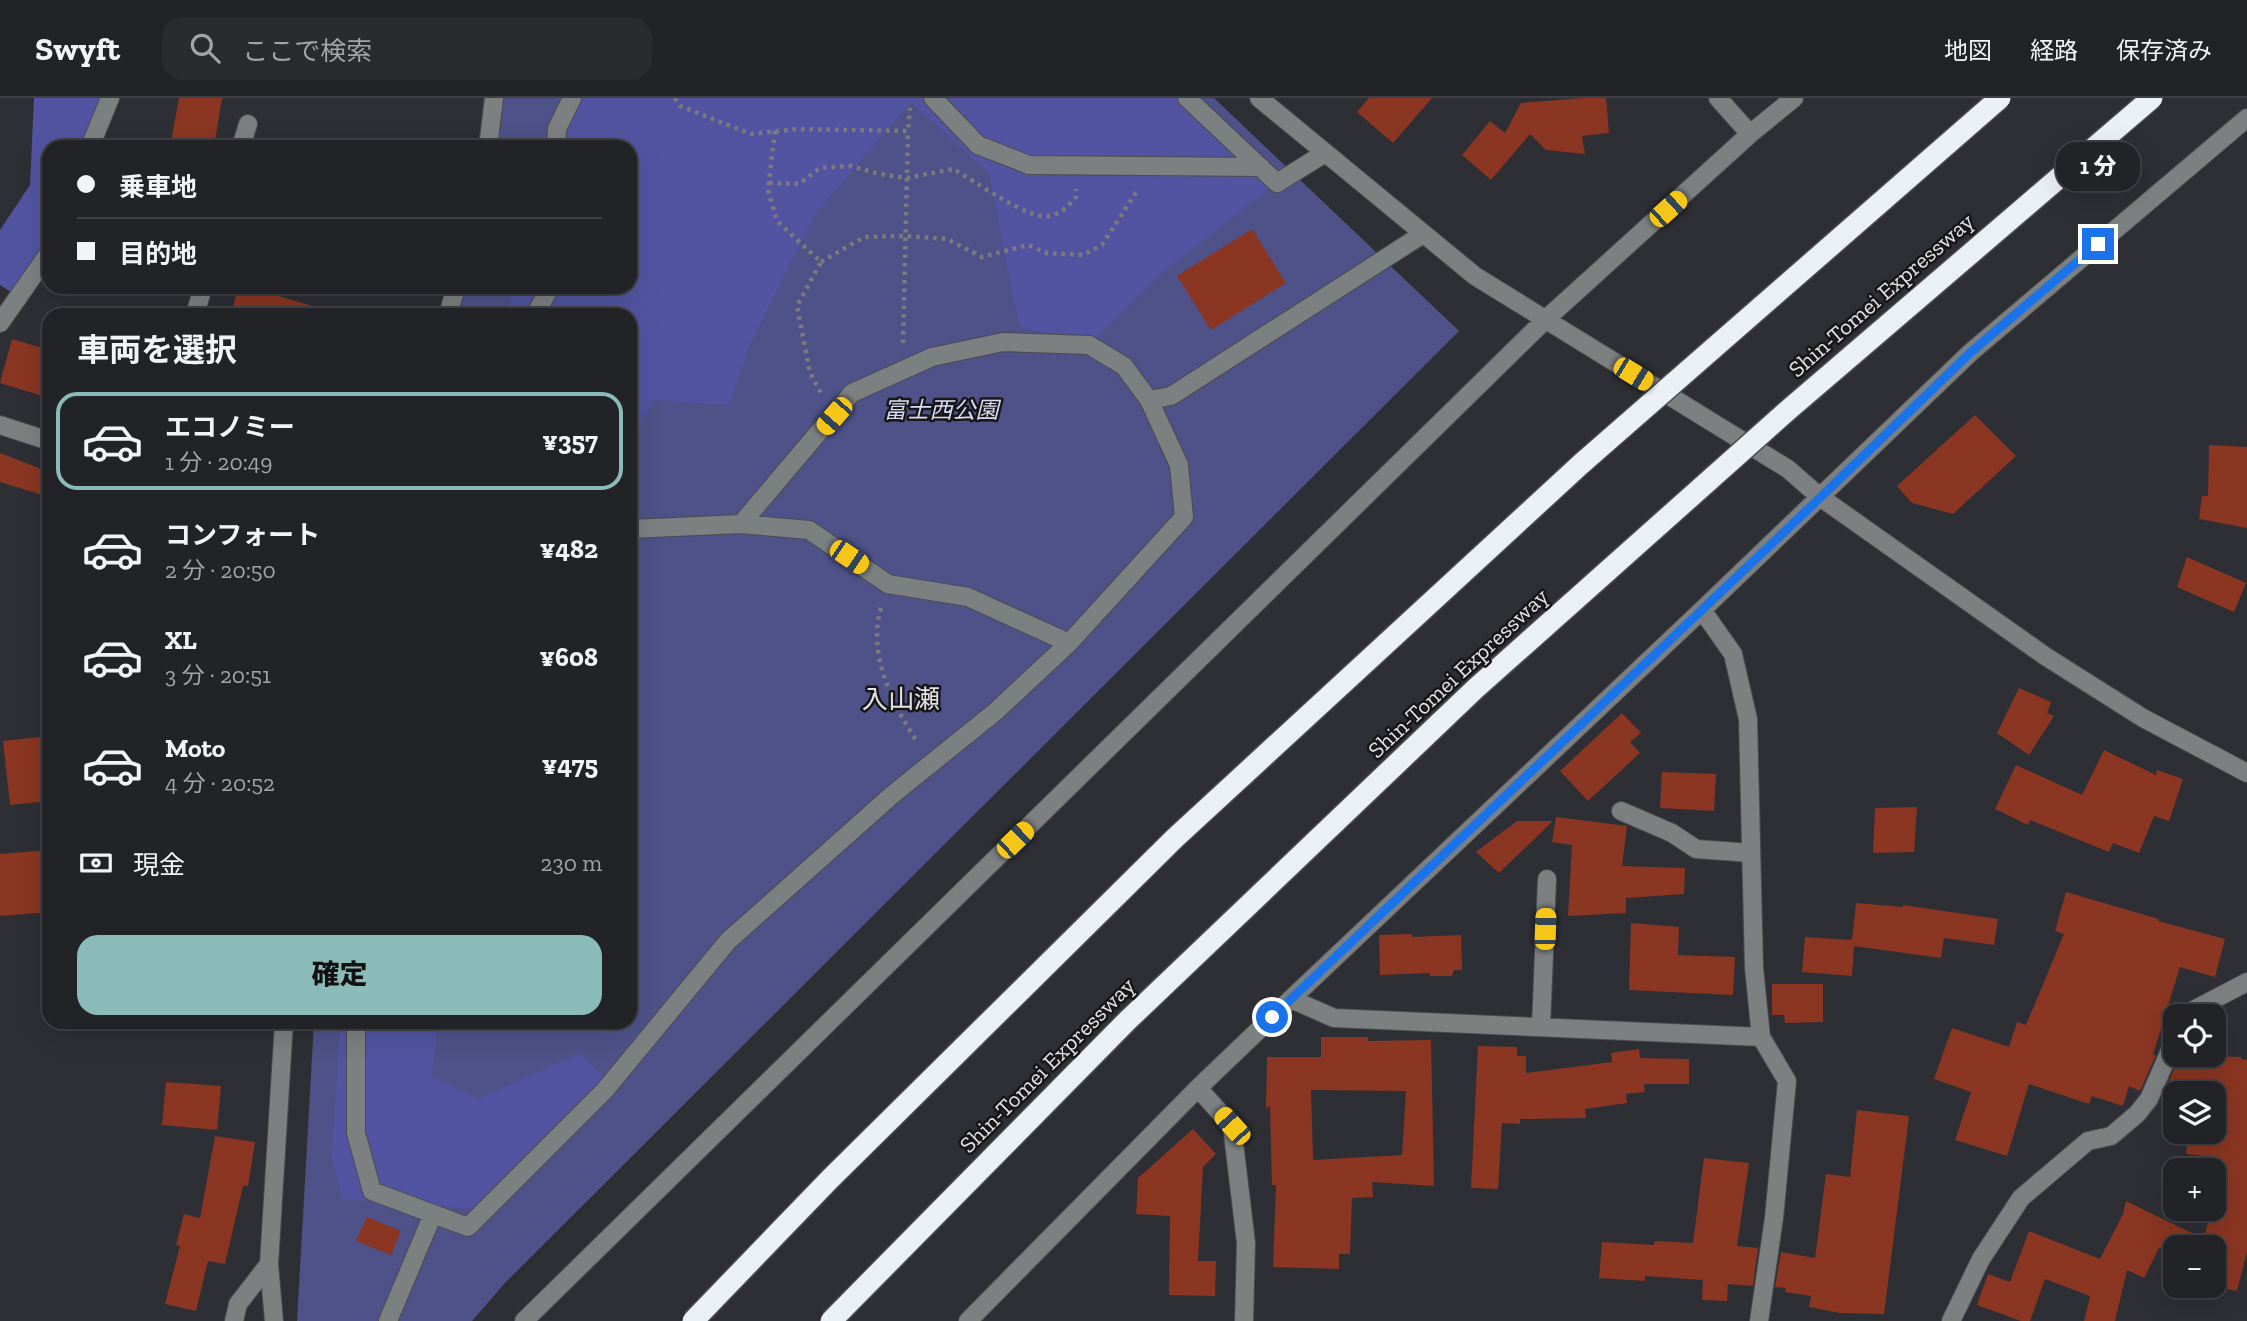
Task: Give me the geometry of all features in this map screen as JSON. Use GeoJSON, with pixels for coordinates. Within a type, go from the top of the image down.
{"type":"FeatureCollection","features":[{"type":"Feature","properties":{"kind":"highway"},"geometry":{"type":"LineString","coordinates":[[694,1321],[830,1179],[1175,838],[1581,464],[2000,98]]}},
{"type":"Feature","properties":{"kind":"highway","name":"Shin-Tomei Expressway"},"geometry":{"type":"LineString","coordinates":[[831,1321],[1128,1020],[1475,689],[1787,411],[2152,98]]}},
{"type":"Feature","properties":{"kind":"street"},"geometry":{"type":"LineString","coordinates":[[93,140],[110,98]]}},
{"type":"Feature","properties":{"kind":"street"},"geometry":{"type":"LineString","coordinates":[[489,140],[494,98]]}},
{"type":"Feature","properties":{"kind":"street"},"geometry":{"type":"LineString","coordinates":[[556,140],[557,129],[572,98]]}},
{"type":"Feature","properties":{"kind":"street"},"geometry":{"type":"LineString","coordinates":[[933,98],[978,145],[1029,164],[1261,167]]}},
{"type":"Feature","properties":{"kind":"street"},"geometry":{"type":"LineString","coordinates":[[1187,98],[1277,183],[1325,153]]}},
{"type":"Feature","properties":{"kind":"street"},"geometry":{"type":"LineString","coordinates":[[1259,98],[1475,276],[1788,469],[1820,498],[2045,656],[2143,718],[2247,773]]}},
{"type":"Feature","properties":{"kind":"street"},"geometry":{"type":"LineString","coordinates":[[1718,98],[1750,134]]}},
{"type":"Feature","properties":{"kind":"street"},"geometry":{"type":"LineString","coordinates":[[524,1321],[1545,320],[1750,134],[1794,98]]}},
{"type":"Feature","properties":{"kind":"street"},"geometry":{"type":"LineString","coordinates":[[968,1321],[1198,1088],[1971,352],[2247,118]]}},
{"type":"Feature","properties":{"kind":"street"},"geometry":{"type":"LineString","coordinates":[[243,140],[247,124]]}},
{"type":"Feature","properties":{"kind":"street"},"geometry":{"type":"LineString","coordinates":[[1149,400],[1171,396],[1423,234]]}},
{"type":"Feature","properties":{"kind":"street"},"geometry":{"type":"LineString","coordinates":[[0,323],[42,263]]}},
{"type":"Feature","properties":{"kind":"street"},"geometry":{"type":"LineString","coordinates":[[356,1029],[356,1133],[372,1191],[468,1227],[605,1090],[728,941],[892,795],[995,712],[1069,643],[1184,517],[1179,465],[1149,400],[1124,366],[1089,345],[1003,342],[932,357],[852,393],[741,524]]}},
{"type":"Feature","properties":{"kind":"street"},"geometry":{"type":"LineString","coordinates":[[0,425],[42,439]]}},
{"type":"Feature","properties":{"kind":"street"},"geometry":{"type":"LineString","coordinates":[[637,529],[741,524],[809,530],[888,584],[968,597],[1069,643]]}},
{"type":"Feature","properties":{"kind":"street"},"geometry":{"type":"LineString","coordinates":[[1702,610],[1733,654],[1748,719],[1754,968],[1761,1037],[1787,1081],[1774,1218],[1759,1321]]}},
{"type":"Feature","properties":{"kind":"street"},"geometry":{"type":"LineString","coordinates":[[1621,811],[1672,833],[1696,849],[1751,853]]}},
{"type":"Feature","properties":{"kind":"street"},"geometry":{"type":"LineString","coordinates":[[1541,1027],[1547,879]]}},
{"type":"Feature","properties":{"kind":"street"},"geometry":{"type":"LineString","coordinates":[[2205,1004],[2247,982]]}},
{"type":"Feature","properties":{"kind":"street"},"geometry":{"type":"LineString","coordinates":[[1291,999],[1334,1018],[1761,1037]]}},
{"type":"Feature","properties":{"kind":"street"},"geometry":{"type":"LineString","coordinates":[[274,1321],[269,1264],[284,1029]]}},
{"type":"Feature","properties":{"kind":"street"},"geometry":{"type":"LineString","coordinates":[[1951,1321],[1981,1259],[2021,1198],[2088,1142],[2111,1136],[2137,1114],[2149,1099],[2163,1067]]}},
{"type":"Feature","properties":{"kind":"street"},"geometry":{"type":"LineString","coordinates":[[1198,1088],[1232,1126],[1246,1243],[1244,1321]]}},
{"type":"Feature","properties":{"kind":"street"},"geometry":{"type":"LineString","coordinates":[[388,1321],[433,1214]]}},
{"type":"Feature","properties":{"kind":"street"},"geometry":{"type":"LineString","coordinates":[[234,1321],[238,1304],[269,1264]]}},
{"type":"Feature","properties":{"kind":"path"},"geometry":{"type":"LineString","coordinates":[[675,98],[680,106],[751,134],[797,129],[908,131]]}},
{"type":"Feature","properties":{"kind":"path"},"geometry":{"type":"LineString","coordinates":[[903,347],[911,102]]}},
{"type":"Feature","properties":{"kind":"path"},"geometry":{"type":"LineString","coordinates":[[775,131],[768,190],[777,220],[821,262]]}},
{"type":"Feature","properties":{"kind":"path"},"geometry":{"type":"LineString","coordinates":[[769,183],[799,184],[820,168],[851,166],[907,178],[953,169],[1025,212],[1048,217],[1066,209],[1076,197],[1076,165]]}},
{"type":"Feature","properties":{"kind":"path"},"geometry":{"type":"LineString","coordinates":[[834,416],[810,373],[797,306],[821,262],[864,237],[947,239],[982,257],[1028,245],[1047,253],[1083,255],[1102,246],[1154,166]]}},
{"type":"Feature","properties":{"kind":"path"},"geometry":{"type":"LineString","coordinates":[[888,584],[876,627],[881,666],[900,717],[932,763]]}},
{"type":"Feature","properties":{"kind":"green space","name":"富士西公園"},"geometry":{"type":"Polygon","coordinates":[[[498,98],[1214,98],[1459,331],[505,1283],[472,1321],[297,1321],[314,1029],[637,1029],[637,308],[448,308],[452,294],[637,294],[637,140],[489,140],[498,98]]]}},
{"type":"Feature","properties":{"kind":"shaded area"},"geometry":{"type":"Polygon","coordinates":[[[34,98],[107,98],[92,140],[42,140],[42,248],[19,297],[0,285],[0,230],[30,185],[34,98]]]}},
{"type":"Feature","properties":{"kind":"shaded area"},"geometry":{"type":"Polygon","coordinates":[[[568,98],[1184,98],[1277,183],[1165,270],[1089,345],[1019,326],[989,173],[911,102],[816,213],[750,344],[729,405],[653,400],[637,431],[637,308],[509,308],[511,294],[637,294],[637,140],[546,140],[568,98]]]}},
{"type":"Feature","properties":{"kind":"shaded area"},"geometry":{"type":"Polygon","coordinates":[[[340,1029],[437,1029],[432,1076],[478,1099],[580,1053],[617,1091],[486,1209],[342,1199],[332,1158],[340,1029]]]}},
{"type":"Feature","properties":{"kind":"building"},"geometry":{"type":"Polygon","coordinates":[[[179,98],[222,98],[215,140],[171,140],[179,98]]]}},
{"type":"Feature","properties":{"kind":"building"},"geometry":{"type":"Polygon","coordinates":[[[1369,98],[1432,98],[1393,143],[1357,112],[1369,98]]]}},
{"type":"Feature","properties":{"kind":"building"},"geometry":{"type":"Polygon","coordinates":[[[1606,98],[1609,133],[1582,136],[1585,154],[1546,150],[1530,134],[1491,180],[1462,155],[1490,121],[1505,133],[1521,103],[1606,98]]]}},
{"type":"Feature","properties":{"kind":"building"},"geometry":{"type":"Polygon","coordinates":[[[1252,229],[1286,283],[1211,330],[1177,276],[1252,229]]]}},
{"type":"Feature","properties":{"kind":"building"},"geometry":{"type":"Polygon","coordinates":[[[236,294],[272,294],[319,308],[233,308],[236,294]]]}},
{"type":"Feature","properties":{"kind":"building"},"geometry":{"type":"Polygon","coordinates":[[[12,339],[42,348],[42,396],[0,383],[12,339]]]}},
{"type":"Feature","properties":{"kind":"building"},"geometry":{"type":"Polygon","coordinates":[[[1975,415],[2016,456],[1953,514],[1912,503],[1897,486],[1975,415]]]}},
{"type":"Feature","properties":{"kind":"building"},"geometry":{"type":"Polygon","coordinates":[[[2209,445],[2247,447],[2247,528],[2199,519],[2202,496],[2208,496],[2209,445]]]}},
{"type":"Feature","properties":{"kind":"building"},"geometry":{"type":"Polygon","coordinates":[[[0,453],[42,469],[42,495],[0,482],[0,453]]]}},
{"type":"Feature","properties":{"kind":"building"},"geometry":{"type":"Polygon","coordinates":[[[2187,557],[2246,583],[2234,612],[2177,587],[2187,557]]]}},
{"type":"Feature","properties":{"kind":"building"},"geometry":{"type":"Polygon","coordinates":[[[2019,688],[2051,702],[2047,713],[2054,716],[2029,755],[1997,733],[2019,688]]]}},
{"type":"Feature","properties":{"kind":"building"},"geometry":{"type":"Polygon","coordinates":[[[1622,713],[1641,733],[1630,742],[1640,753],[1588,801],[1560,771],[1622,713]]]}},
{"type":"Feature","properties":{"kind":"building"},"geometry":{"type":"Polygon","coordinates":[[[42,737],[42,802],[10,805],[3,741],[42,737]]]}},
{"type":"Feature","properties":{"kind":"building"},"geometry":{"type":"Polygon","coordinates":[[[2104,750],[2156,775],[2157,770],[2183,779],[2169,821],[2154,816],[2139,853],[2113,843],[2109,852],[2030,820],[2028,825],[1995,809],[2016,765],[2082,795],[2104,750]]]}},
{"type":"Feature","properties":{"kind":"building"},"geometry":{"type":"Polygon","coordinates":[[[1662,772],[1716,774],[1714,811],[1660,808],[1662,772]]]}},
{"type":"Feature","properties":{"kind":"building"},"geometry":{"type":"Polygon","coordinates":[[[1917,807],[1914,852],[1873,853],[1875,808],[1917,807]]]}},
{"type":"Feature","properties":{"kind":"building"},"geometry":{"type":"Polygon","coordinates":[[[1556,817],[1627,826],[1622,866],[1685,868],[1684,894],[1626,898],[1626,913],[1568,916],[1572,845],[1552,842],[1556,817]]]}},
{"type":"Feature","properties":{"kind":"building"},"geometry":{"type":"Polygon","coordinates":[[[1517,821],[1553,821],[1499,873],[1476,852],[1517,821]]]}},
{"type":"Feature","properties":{"kind":"building"},"geometry":{"type":"Polygon","coordinates":[[[42,851],[42,913],[0,916],[0,854],[42,851]]]}},
{"type":"Feature","properties":{"kind":"building"},"geometry":{"type":"Polygon","coordinates":[[[2066,892],[2225,939],[2215,977],[2180,967],[2169,1004],[2163,1004],[2163,1022],[2153,1055],[2156,1055],[2140,1091],[2129,1086],[2123,1106],[2092,1096],[2089,1104],[2029,1084],[2007,1156],[1955,1140],[1971,1092],[1934,1079],[1952,1028],[2009,1047],[2017,1022],[2026,1025],[2064,934],[2055,931],[2066,892]]]}},
{"type":"Feature","properties":{"kind":"building"},"geometry":{"type":"Polygon","coordinates":[[[1856,903],[1903,905],[1998,919],[1994,945],[1944,938],[1941,958],[1854,946],[1852,976],[1802,972],[1805,937],[1852,940],[1856,903]]]}},
{"type":"Feature","properties":{"kind":"building"},"geometry":{"type":"Polygon","coordinates":[[[1631,923],[1679,927],[1678,955],[1735,957],[1733,995],[1629,990],[1631,923]]]}},
{"type":"Feature","properties":{"kind":"building"},"geometry":{"type":"Polygon","coordinates":[[[1412,934],[1412,937],[1461,935],[1462,970],[1454,970],[1452,976],[1430,976],[1430,973],[1380,975],[1379,935],[1412,934]]]}},
{"type":"Feature","properties":{"kind":"building"},"geometry":{"type":"Polygon","coordinates":[[[1772,984],[1823,984],[1823,1022],[1785,1023],[1784,1015],[1772,1015],[1772,984]]]}},
{"type":"Feature","properties":{"kind":"building"},"geometry":{"type":"Polygon","coordinates":[[[1321,1037],[1368,1037],[1368,1041],[1431,1040],[1434,1186],[1372,1182],[1373,1197],[1352,1198],[1350,1254],[1339,1254],[1339,1269],[1273,1267],[1276,1185],[1272,1185],[1270,1105],[1266,1109],[1267,1057],[1321,1057],[1321,1037]],[[1311,1090],[1313,1160],[1402,1155],[1406,1091],[1311,1090]]]}},
{"type":"Feature","properties":{"kind":"building"},"geometry":{"type":"Polygon","coordinates":[[[1478,1046],[1517,1047],[1517,1056],[1526,1056],[1526,1073],[1612,1062],[1611,1053],[1639,1049],[1640,1058],[1689,1059],[1689,1084],[1644,1084],[1645,1092],[1626,1094],[1627,1103],[1585,1109],[1586,1118],[1520,1119],[1520,1124],[1502,1123],[1498,1189],[1471,1188],[1478,1046]]]}},
{"type":"Feature","properties":{"kind":"building"},"geometry":{"type":"Polygon","coordinates":[[[2226,1057],[2247,1060],[2247,1252],[2237,1291],[2226,1289],[2226,1235],[2205,1235],[2208,1221],[2226,1221],[2226,1158],[2186,1154],[2187,1144],[2226,1144],[2226,1081],[2169,1081],[2175,1067],[2226,1067],[2226,1057]]]}},
{"type":"Feature","properties":{"kind":"building"},"geometry":{"type":"Polygon","coordinates":[[[166,1082],[221,1086],[217,1130],[162,1125],[166,1082]]]}},
{"type":"Feature","properties":{"kind":"building"},"geometry":{"type":"Polygon","coordinates":[[[1857,1110],[1909,1116],[1884,1314],[1840,1313],[1809,1307],[1811,1296],[1785,1292],[1786,1288],[1775,1287],[1781,1252],[1815,1258],[1826,1174],[1850,1177],[1857,1110]]]}},
{"type":"Feature","properties":{"kind":"building"},"geometry":{"type":"Polygon","coordinates":[[[1193,1129],[1216,1154],[1203,1167],[1198,1261],[1216,1261],[1215,1296],[1169,1295],[1170,1216],[1136,1214],[1138,1178],[1193,1129]]]}},
{"type":"Feature","properties":{"kind":"building"},"geometry":{"type":"Polygon","coordinates":[[[215,1136],[255,1142],[248,1186],[243,1186],[225,1264],[208,1261],[196,1311],[165,1304],[180,1246],[176,1245],[184,1214],[200,1218],[215,1136]]]}},
{"type":"Feature","properties":{"kind":"building"},"geometry":{"type":"Polygon","coordinates":[[[1704,1158],[1749,1163],[1737,1246],[1758,1248],[1753,1286],[1728,1284],[1727,1301],[1702,1300],[1703,1280],[1645,1276],[1645,1281],[1599,1278],[1602,1242],[1654,1245],[1655,1241],[1693,1243],[1704,1158]]]}},
{"type":"Feature","properties":{"kind":"building"},"geometry":{"type":"Polygon","coordinates":[[[2126,1201],[2196,1235],[2163,1235],[2163,1248],[2159,1248],[2144,1278],[2127,1270],[2115,1321],[2084,1321],[2090,1296],[2045,1279],[2030,1321],[2021,1321],[1977,1305],[1988,1274],[2010,1282],[2029,1231],[2100,1259],[2123,1214],[2126,1201]]]}},
{"type":"Feature","properties":{"kind":"building"},"geometry":{"type":"Polygon","coordinates":[[[367,1217],[401,1231],[391,1255],[356,1241],[367,1217]]]}},
{"type":"Feature","properties":{"kind":"district","name":"入山瀬"},"geometry":{"type":"Point","coordinates":[901,699]}},
{"type":"Feature","properties":{"kind":"route"},"geometry":{"type":"LineString","coordinates":[[1272,1017],[1971,352],[2098,244]]}}]}
